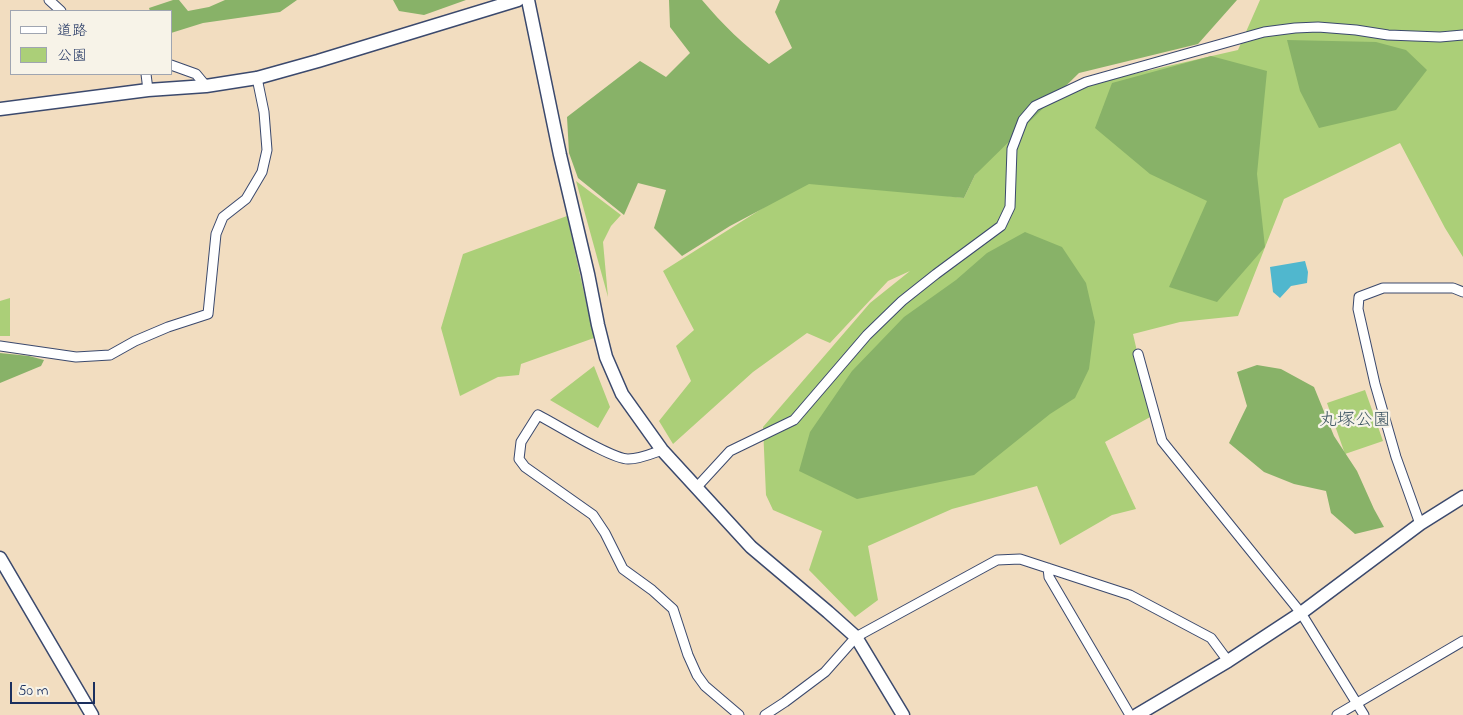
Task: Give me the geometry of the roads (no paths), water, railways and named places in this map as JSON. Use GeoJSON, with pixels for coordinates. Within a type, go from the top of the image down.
{"type":"FeatureCollection","features":[{"type":"Feature","properties":{"kind":"street"},"geometry":{"type":"LineString","coordinates":[[49,0],[61,10]]}},
{"type":"Feature","properties":{"kind":"street"},"geometry":{"type":"LineString","coordinates":[[0,109],[148,90],[206,86],[257,78],[518,0]]}},
{"type":"Feature","properties":{"kind":"street"},"geometry":{"type":"LineString","coordinates":[[528,0],[560,155],[606,357],[622,394],[662,450],[751,547],[856,637],[903,715]]}},
{"type":"Feature","properties":{"kind":"street"},"geometry":{"type":"LineString","coordinates":[[696,488],[730,451],[794,420],[867,335],[902,301],[1001,226],[1010,207],[1012,149],[1023,120],[1035,106],[1086,82],[1264,32],[1318,27],[1388,35],[1440,37],[1463,35]]}},
{"type":"Feature","properties":{"kind":"street"},"geometry":{"type":"LineString","coordinates":[[172,65],[196,74],[206,86]]}},
{"type":"Feature","properties":{"kind":"street"},"geometry":{"type":"LineString","coordinates":[[146,75],[148,90]]}},
{"type":"Feature","properties":{"kind":"street"},"geometry":{"type":"LineString","coordinates":[[0,346],[76,357],[110,354],[168,327],[208,314],[216,234],[223,217],[246,199],[262,172],[267,150],[264,112],[257,78]]}},
{"type":"Feature","properties":{"kind":"street"},"geometry":{"type":"LineString","coordinates":[[1420,524],[1396,457],[1375,384],[1358,309],[1359,297],[1383,288],[1453,288],[1463,292]]}},
{"type":"Feature","properties":{"kind":"street"},"geometry":{"type":"LineString","coordinates":[[1138,354],[1162,442],[1301,613],[1364,715]]}},
{"type":"Feature","properties":{"kind":"street"},"geometry":{"type":"LineString","coordinates":[[662,450],[640,458],[626,459],[609,453],[538,415],[521,442],[519,459],[525,467],[593,515],[606,533],[623,570],[652,590],[673,609],[688,655],[697,675],[705,686],[739,715]]}},
{"type":"Feature","properties":{"kind":"street"},"geometry":{"type":"LineString","coordinates":[[1137,715],[1228,662],[1301,613],[1420,524],[1463,498]]}},
{"type":"Feature","properties":{"kind":"street"},"geometry":{"type":"LineString","coordinates":[[0,558],[92,715]]}},
{"type":"Feature","properties":{"kind":"street"},"geometry":{"type":"LineString","coordinates":[[765,715],[825,672],[856,637],[997,560],[1020,559],[1130,595],[1211,638],[1228,662]]}},
{"type":"Feature","properties":{"kind":"street"},"geometry":{"type":"LineString","coordinates":[[1048,568],[1049,577],[1130,715]]}},
{"type":"Feature","properties":{"kind":"street"},"geometry":{"type":"LineString","coordinates":[[1337,715],[1463,641]]}},
{"type":"Feature","properties":{"kind":"water"},"geometry":{"type":"Polygon","coordinates":[[[1305,261],[1308,272],[1307,283],[1291,286],[1280,298],[1273,292],[1270,267],[1305,261]]]}},
{"type":"Feature","properties":{"kind":"park label","name":"丸塚公園"},"geometry":{"type":"Point","coordinates":[1355,422]}}]}
